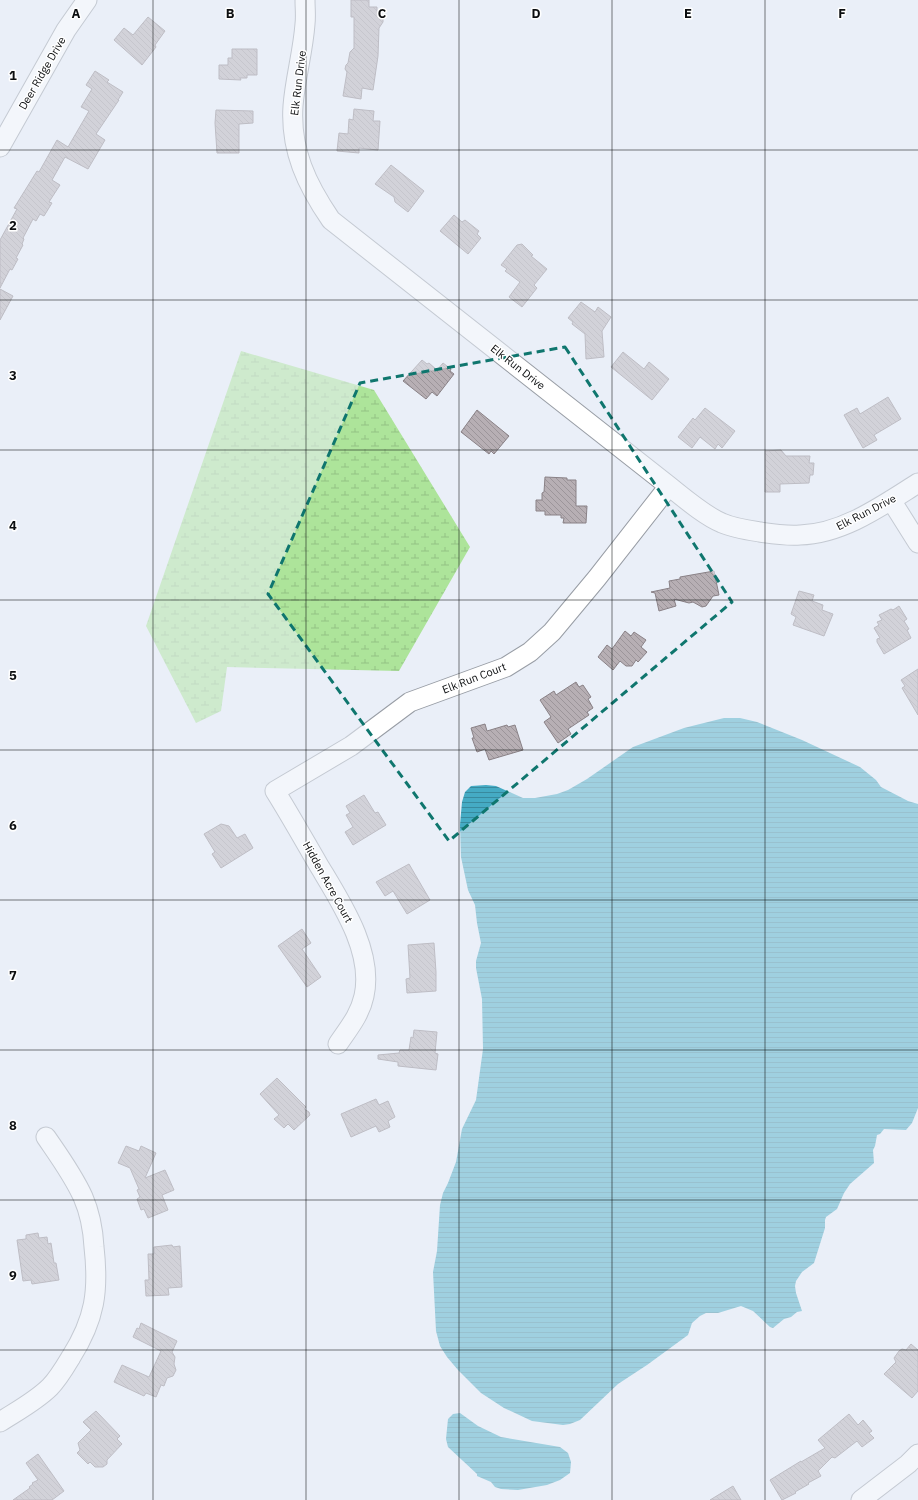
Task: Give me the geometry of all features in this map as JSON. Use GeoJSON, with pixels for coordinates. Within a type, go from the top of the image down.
{"type":"FeatureCollection","features":[{"type":"Feature","properties":{"kind":"street","name":"Deer Ridge Drive"},"geometry":{"type":"LineString","coordinates":[[0,147],[66,30],[87,0]]}},
{"type":"Feature","properties":{"kind":"street","name":"Elk Run Drive"},"geometry":{"type":"LineString","coordinates":[[305,0],[306,23],[293,106],[294,137],[298,157],[309,186],[331,220],[669,486],[721,523],[740,529],[769,534],[800,535],[826,531],[851,521],[891,500],[918,483]]}},
{"type":"Feature","properties":{"kind":"street","name":"Elk Run Court"},"geometry":{"type":"LineString","coordinates":[[275,791],[351,746],[410,702],[506,666],[530,652],[552,632],[597,578],[669,486]]}},
{"type":"Feature","properties":{"kind":"street"},"geometry":{"type":"LineString","coordinates":[[891,500],[918,543]]}},
{"type":"Feature","properties":{"kind":"street","name":"Hidden Acre Court"},"geometry":{"type":"LineString","coordinates":[[275,791],[346,912],[358,939],[365,968],[364,996],[356,1018],[338,1044]]}},
{"type":"Feature","properties":{"kind":"street"},"geometry":{"type":"LineString","coordinates":[[0,1422],[50,1387],[66,1366],[82,1339],[94,1307],[97,1273],[92,1224],[83,1197],[46,1137]]}},
{"type":"Feature","properties":{"kind":"street"},"geometry":{"type":"LineString","coordinates":[[861,1500],[908,1464],[918,1454]]}},
{"type":"Feature","properties":{"kind":"highlighted area"},"geometry":{"type":"Polygon","coordinates":[[[565,347],[732,602],[449,841],[268,594],[360,383],[565,347]]]}},
{"type":"Feature","properties":{"kind":"green space"},"geometry":{"type":"Polygon","coordinates":[[[241,351],[374,390],[470,547],[399,671],[227,667],[221,711],[196,723],[146,626],[241,351]]]}},
{"type":"Feature","properties":{"kind":"water"},"geometry":{"type":"Polygon","coordinates":[[[724,718],[740,718],[757,722],[802,740],[860,767],[876,780],[881,787],[908,801],[918,804],[918,1108],[912,1123],[906,1130],[884,1129],[877,1135],[873,1150],[874,1163],[850,1184],[837,1209],[826,1217],[825,1228],[814,1263],[802,1272],[796,1281],[796,1293],[802,1311],[784,1319],[773,1328],[753,1311],[741,1306],[718,1313],[706,1313],[692,1323],[688,1335],[618,1384],[580,1420],[563,1425],[532,1421],[504,1408],[481,1393],[447,1357],[440,1346],[436,1331],[433,1272],[437,1251],[440,1205],[443,1193],[456,1162],[462,1129],[476,1100],[483,1049],[482,999],[476,968],[476,961],[481,943],[475,905],[468,890],[461,857],[460,825],[462,802],[465,792],[471,786],[496,786],[523,798],[535,798],[557,794],[568,790],[587,779],[633,747],[684,728],[724,718]]]}},
{"type":"Feature","properties":{"kind":"water"},"geometry":{"type":"Polygon","coordinates":[[[460,1413],[478,1426],[501,1437],[560,1447],[568,1453],[571,1462],[570,1473],[560,1480],[547,1485],[518,1490],[501,1489],[495,1487],[491,1482],[477,1476],[477,1474],[448,1447],[446,1439],[448,1419],[453,1414],[460,1413]]]}},
{"type":"Feature","properties":{"kind":"building"},"geometry":{"type":"Polygon","coordinates":[[[351,0],[369,0],[369,7],[377,7],[377,11],[383,19],[383,22],[379,28],[378,56],[373,90],[362,88],[361,99],[343,96],[347,72],[345,69],[350,52],[354,48],[354,17],[351,17],[351,0]]]}},
{"type":"Feature","properties":{"kind":"building"},"geometry":{"type":"Polygon","coordinates":[[[148,17],[165,31],[155,45],[156,47],[142,65],[114,40],[124,28],[133,35],[148,17]]]}},
{"type":"Feature","properties":{"kind":"building"},"geometry":{"type":"Polygon","coordinates":[[[232,49],[257,49],[257,75],[247,75],[247,78],[240,78],[241,80],[219,79],[219,65],[228,65],[228,58],[232,58],[232,49]]]}},
{"type":"Feature","properties":{"kind":"building"},"geometry":{"type":"Polygon","coordinates":[[[95,71],[109,80],[107,82],[123,92],[96,134],[105,140],[88,169],[65,157],[52,180],[60,185],[49,202],[52,203],[44,216],[40,214],[36,221],[33,219],[23,238],[23,245],[16,258],[18,259],[12,270],[10,269],[0,288],[0,240],[17,209],[14,208],[37,171],[39,172],[57,140],[68,147],[89,111],[81,107],[92,89],[86,85],[95,71]]]}},
{"type":"Feature","properties":{"kind":"building"},"geometry":{"type":"Polygon","coordinates":[[[354,109],[374,111],[373,121],[380,121],[378,150],[359,148],[359,153],[337,151],[339,133],[348,134],[349,119],[353,120],[354,109]]]}},
{"type":"Feature","properties":{"kind":"building"},"geometry":{"type":"Polygon","coordinates":[[[216,110],[253,111],[253,123],[239,124],[239,153],[217,153],[215,123],[216,110]]]}},
{"type":"Feature","properties":{"kind":"building"},"geometry":{"type":"Polygon","coordinates":[[[391,165],[424,191],[408,212],[395,202],[394,197],[375,184],[391,165]]]}},
{"type":"Feature","properties":{"kind":"building"},"geometry":{"type":"Polygon","coordinates":[[[454,215],[462,222],[465,220],[479,231],[477,234],[481,238],[468,254],[440,231],[454,215]]]}},
{"type":"Feature","properties":{"kind":"building"},"geometry":{"type":"Polygon","coordinates":[[[522,244],[533,255],[531,256],[547,269],[534,285],[537,288],[522,307],[509,297],[520,282],[505,271],[507,269],[501,265],[517,245],[522,244]]]}},
{"type":"Feature","properties":{"kind":"building"},"geometry":{"type":"Polygon","coordinates":[[[0,289],[13,296],[0,320],[0,289]]]}},
{"type":"Feature","properties":{"kind":"building"},"geometry":{"type":"Polygon","coordinates":[[[581,302],[595,312],[598,307],[611,317],[602,331],[604,357],[586,359],[585,334],[572,324],[573,322],[568,318],[581,302]]]}},
{"type":"Feature","properties":{"kind":"building"},"geometry":{"type":"Polygon","coordinates":[[[623,352],[644,369],[649,362],[669,379],[652,400],[611,367],[623,352]]]}},
{"type":"Feature","properties":{"kind":"building"},"geometry":{"type":"Polygon","coordinates":[[[422,360],[427,364],[429,363],[437,370],[443,363],[451,369],[450,371],[454,374],[437,396],[432,392],[426,399],[403,381],[422,360]]]}},
{"type":"Feature","properties":{"kind":"building"},"geometry":{"type":"Polygon","coordinates":[[[888,397],[901,419],[874,435],[877,440],[863,448],[844,415],[857,408],[860,414],[888,397]]]}},
{"type":"Feature","properties":{"kind":"building"},"geometry":{"type":"Polygon","coordinates":[[[705,408],[735,431],[722,448],[718,444],[715,449],[700,437],[692,448],[678,437],[693,418],[695,420],[705,408]]]}},
{"type":"Feature","properties":{"kind":"building"},"geometry":{"type":"Polygon","coordinates":[[[477,410],[509,436],[494,454],[491,451],[489,454],[461,432],[477,410]]]}},
{"type":"Feature","properties":{"kind":"building"},"geometry":{"type":"Polygon","coordinates":[[[781,450],[786,456],[810,456],[809,463],[814,463],[813,475],[810,475],[809,483],[780,484],[780,492],[765,492],[765,451],[781,450]]]}},
{"type":"Feature","properties":{"kind":"building"},"geometry":{"type":"Polygon","coordinates":[[[545,477],[576,480],[576,506],[587,506],[586,523],[563,523],[564,518],[561,518],[561,515],[545,515],[545,511],[536,511],[536,500],[542,500],[545,477]]]}},
{"type":"Feature","properties":{"kind":"building"},"geometry":{"type":"Polygon","coordinates":[[[714,571],[719,595],[713,596],[706,606],[702,607],[693,602],[689,603],[674,599],[676,606],[659,611],[655,593],[651,592],[670,588],[669,581],[680,579],[680,577],[714,571]]]}},
{"type":"Feature","properties":{"kind":"building"},"geometry":{"type":"Polygon","coordinates":[[[799,591],[814,595],[812,601],[823,605],[822,610],[833,614],[824,636],[793,625],[796,617],[791,614],[799,591]]]}},
{"type":"Feature","properties":{"kind":"building"},"geometry":{"type":"Polygon","coordinates":[[[899,606],[907,619],[904,621],[909,629],[907,630],[911,638],[884,654],[877,642],[877,639],[880,638],[874,628],[879,625],[877,622],[882,620],[879,615],[899,606]]]}},
{"type":"Feature","properties":{"kind":"building"},"geometry":{"type":"Polygon","coordinates":[[[625,631],[631,636],[634,632],[646,640],[641,647],[647,652],[638,662],[636,660],[632,666],[626,666],[620,661],[613,670],[598,657],[607,645],[612,649],[625,631]]]}},
{"type":"Feature","properties":{"kind":"building"},"geometry":{"type":"Polygon","coordinates":[[[918,669],[918,715],[902,688],[905,686],[901,680],[918,669]]]}},
{"type":"Feature","properties":{"kind":"building"},"geometry":{"type":"Polygon","coordinates":[[[576,682],[579,687],[583,685],[591,697],[588,699],[593,708],[587,712],[589,715],[568,729],[571,734],[558,743],[544,722],[551,717],[540,700],[554,691],[556,695],[576,682]]]}},
{"type":"Feature","properties":{"kind":"building"},"geometry":{"type":"Polygon","coordinates":[[[485,724],[487,731],[507,725],[508,727],[515,725],[523,750],[489,760],[485,749],[477,752],[472,738],[474,738],[471,728],[485,724]]]}},
{"type":"Feature","properties":{"kind":"building"},"geometry":{"type":"Polygon","coordinates":[[[364,795],[375,813],[378,812],[386,825],[353,845],[345,832],[353,827],[346,815],[350,813],[346,806],[364,795]]]}},
{"type":"Feature","properties":{"kind":"building"},"geometry":{"type":"Polygon","coordinates":[[[221,824],[229,826],[237,838],[245,834],[253,848],[221,868],[212,854],[215,852],[204,834],[221,824]]]}},
{"type":"Feature","properties":{"kind":"building"},"geometry":{"type":"Polygon","coordinates":[[[409,864],[430,900],[407,914],[393,891],[385,896],[376,882],[409,864]]]}},
{"type":"Feature","properties":{"kind":"building"},"geometry":{"type":"Polygon","coordinates":[[[302,929],[311,943],[302,949],[321,977],[307,987],[278,946],[302,929]]]}},
{"type":"Feature","properties":{"kind":"building"},"geometry":{"type":"Polygon","coordinates":[[[434,943],[436,991],[407,993],[406,979],[410,978],[408,945],[434,943]]]}},
{"type":"Feature","properties":{"kind":"building"},"geometry":{"type":"Polygon","coordinates":[[[414,1030],[437,1032],[435,1053],[438,1054],[436,1070],[398,1066],[398,1062],[378,1059],[378,1055],[399,1053],[400,1050],[409,1050],[411,1037],[413,1038],[414,1030]]]}},
{"type":"Feature","properties":{"kind":"building"},"geometry":{"type":"Polygon","coordinates":[[[277,1078],[306,1107],[304,1109],[309,1112],[310,1115],[294,1130],[288,1124],[284,1128],[274,1119],[279,1115],[260,1094],[277,1078]]]}},
{"type":"Feature","properties":{"kind":"building"},"geometry":{"type":"Polygon","coordinates":[[[376,1099],[379,1105],[388,1101],[395,1117],[388,1121],[390,1127],[379,1132],[376,1126],[351,1137],[341,1114],[376,1099]]]}},
{"type":"Feature","properties":{"kind":"building"},"geometry":{"type":"Polygon","coordinates":[[[126,1146],[139,1151],[141,1146],[156,1153],[145,1178],[165,1170],[174,1190],[162,1195],[168,1210],[148,1218],[144,1209],[141,1210],[137,1199],[140,1197],[137,1190],[139,1189],[130,1168],[118,1163],[126,1146]]]}},
{"type":"Feature","properties":{"kind":"building"},"geometry":{"type":"Polygon","coordinates":[[[38,1233],[39,1238],[47,1237],[48,1244],[51,1243],[54,1263],[56,1263],[59,1280],[32,1284],[31,1280],[23,1281],[17,1240],[26,1239],[26,1235],[38,1233]]]}},
{"type":"Feature","properties":{"kind":"building"},"geometry":{"type":"Polygon","coordinates":[[[172,1245],[173,1247],[180,1246],[182,1287],[168,1288],[169,1295],[146,1296],[145,1280],[149,1280],[148,1254],[154,1254],[154,1247],[172,1245]]]}},
{"type":"Feature","properties":{"kind":"building"},"geometry":{"type":"Polygon","coordinates":[[[141,1323],[177,1341],[172,1352],[175,1357],[174,1364],[176,1370],[173,1376],[167,1378],[164,1386],[161,1385],[156,1397],[146,1393],[144,1396],[114,1382],[122,1365],[149,1377],[161,1351],[133,1337],[137,1328],[139,1329],[141,1323]]]}},
{"type":"Feature","properties":{"kind":"building"},"geometry":{"type":"Polygon","coordinates":[[[911,1344],[918,1350],[918,1391],[912,1398],[884,1374],[896,1362],[894,1358],[899,1351],[902,1349],[906,1350],[911,1344]]]}},
{"type":"Feature","properties":{"kind":"building"},"geometry":{"type":"Polygon","coordinates":[[[96,1411],[120,1436],[117,1439],[122,1444],[107,1460],[107,1464],[103,1467],[95,1467],[90,1462],[88,1464],[77,1453],[80,1450],[78,1443],[91,1430],[83,1422],[96,1411]]]}},
{"type":"Feature","properties":{"kind":"building"},"geometry":{"type":"Polygon","coordinates":[[[849,1414],[858,1425],[863,1420],[872,1431],[869,1433],[874,1438],[862,1447],[857,1441],[835,1458],[832,1457],[818,1471],[821,1476],[808,1483],[809,1484],[795,1492],[796,1493],[782,1500],[770,1480],[825,1448],[818,1440],[849,1414]]]}},
{"type":"Feature","properties":{"kind":"building"},"geometry":{"type":"Polygon","coordinates":[[[38,1454],[64,1491],[52,1500],[13,1500],[30,1488],[29,1487],[33,1484],[32,1483],[38,1480],[26,1463],[38,1454]]]}},
{"type":"Feature","properties":{"kind":"building"},"geometry":{"type":"Polygon","coordinates":[[[733,1486],[741,1500],[710,1500],[733,1486]]]}}]}
